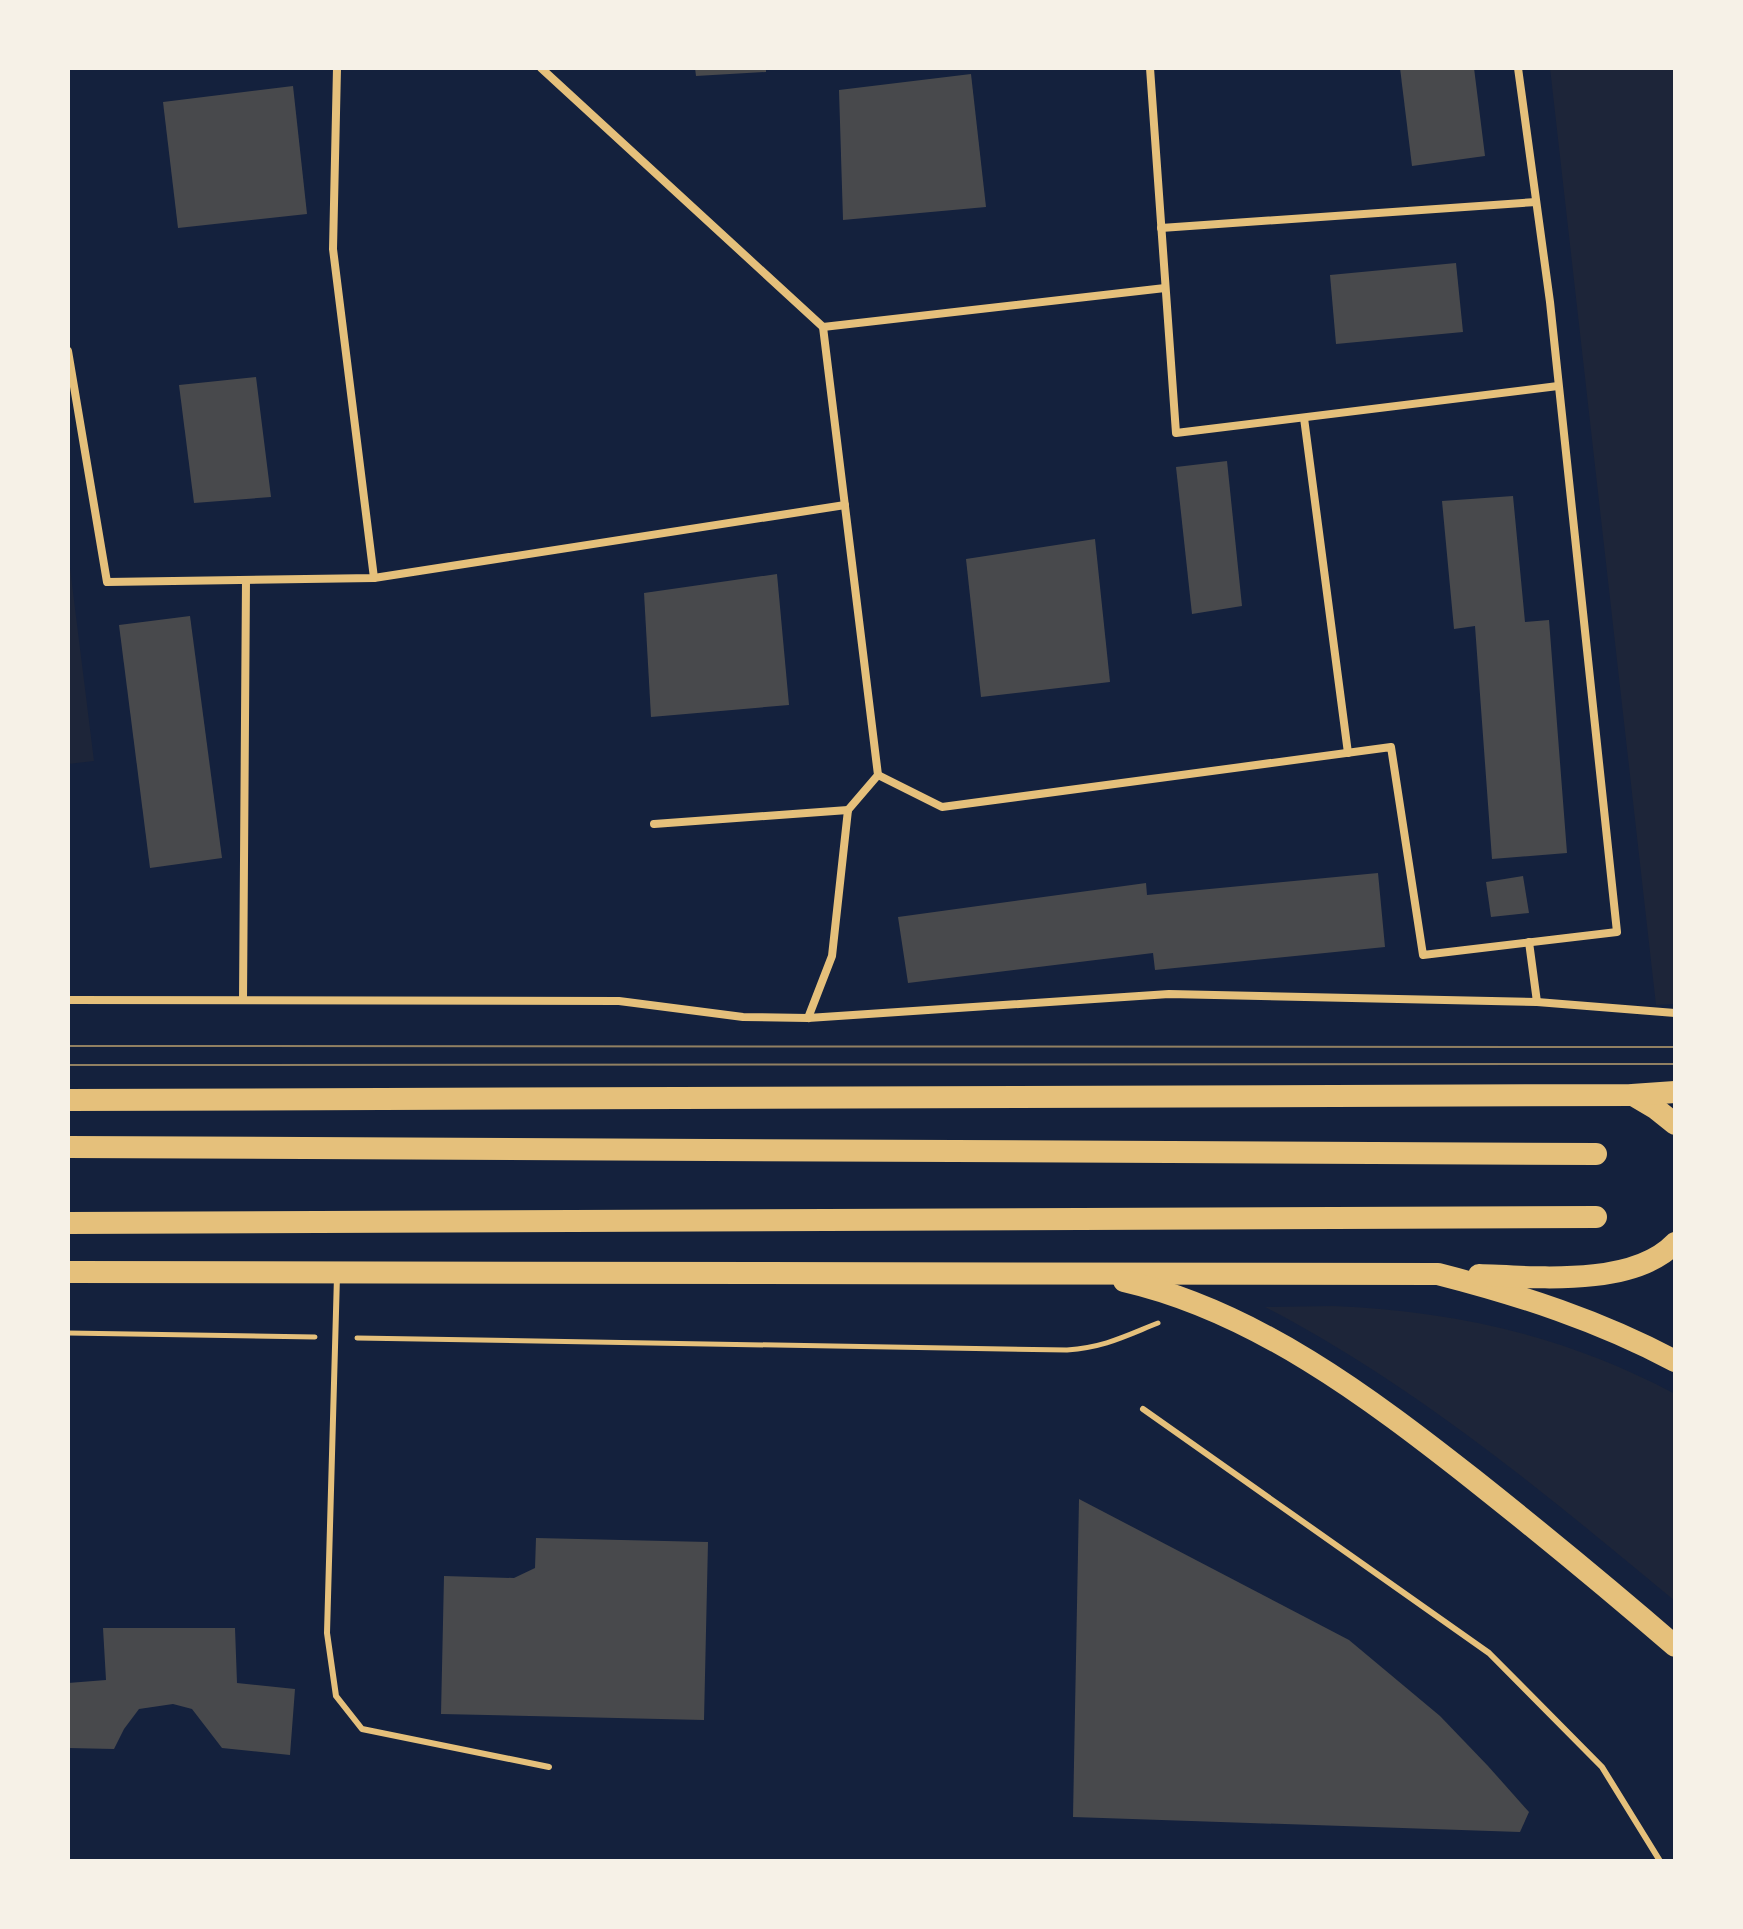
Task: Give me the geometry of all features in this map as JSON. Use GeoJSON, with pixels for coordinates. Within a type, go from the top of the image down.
{"type":"FeatureCollection","features":[{"type":"Feature","properties":{"kind":"highway"},"geometry":{"type":"LineString","coordinates":[[68,1100],[1632,1095],[1675,1092]]}},
{"type":"Feature","properties":{"kind":"highway"},"geometry":{"type":"LineString","coordinates":[[1632,1095],[1675,1124]]}},
{"type":"Feature","properties":{"kind":"highway"},"geometry":{"type":"LineString","coordinates":[[68,1147],[1596,1154]]}},
{"type":"Feature","properties":{"kind":"highway"},"geometry":{"type":"LineString","coordinates":[[68,1223],[1596,1217]]}},
{"type":"Feature","properties":{"kind":"highway"},"geometry":{"type":"LineString","coordinates":[[68,1272],[1438,1274],[1559,1278],[1627,1269],[1648,1262],[1675,1243]]}},
{"type":"Feature","properties":{"kind":"highway"},"geometry":{"type":"LineString","coordinates":[[1092,1274],[1139,1285],[1199,1306],[1270,1340],[1373,1403],[1547,1538],[1675,1646]]}},
{"type":"Feature","properties":{"kind":"highway"},"geometry":{"type":"LineString","coordinates":[[1438,1274],[1516,1294],[1629,1338],[1675,1361]]}},
{"type":"Feature","properties":{"kind":"street"},"geometry":{"type":"LineString","coordinates":[[337,68],[333,249],[374,578]]}},
{"type":"Feature","properties":{"kind":"street"},"geometry":{"type":"LineString","coordinates":[[541,68],[823,327],[878,775],[848,810],[832,956],[808,1018]]}},
{"type":"Feature","properties":{"kind":"street"},"geometry":{"type":"LineString","coordinates":[[1150,68],[1176,433],[1558,386]]}},
{"type":"Feature","properties":{"kind":"street"},"geometry":{"type":"LineString","coordinates":[[878,775],[942,807],[1391,747],[1423,955],[1617,932],[1558,386],[1518,68]]}},
{"type":"Feature","properties":{"kind":"street"},"geometry":{"type":"LineString","coordinates":[[1161,228],[1536,202]]}},
{"type":"Feature","properties":{"kind":"street"},"geometry":{"type":"LineString","coordinates":[[823,327],[1165,288]]}},
{"type":"Feature","properties":{"kind":"street"},"geometry":{"type":"LineString","coordinates":[[68,351],[107,582],[374,578],[845,505]]}},
{"type":"Feature","properties":{"kind":"street"},"geometry":{"type":"LineString","coordinates":[[1304,418],[1348,753]]}},
{"type":"Feature","properties":{"kind":"street"},"geometry":{"type":"LineString","coordinates":[[243,1000],[246,580]]}},
{"type":"Feature","properties":{"kind":"street"},"geometry":{"type":"LineString","coordinates":[[654,824],[848,810]]}},
{"type":"Feature","properties":{"kind":"street"},"geometry":{"type":"LineString","coordinates":[[1529,942],[1537,1002]]}},
{"type":"Feature","properties":{"kind":"street"},"geometry":{"type":"LineString","coordinates":[[68,1000],[619,1001],[743,1017],[808,1018],[1169,994],[1537,1002],[1675,1013]]}},
{"type":"Feature","properties":{"kind":"lane"},"geometry":{"type":"LineString","coordinates":[[338,1273],[327,1633],[336,1696],[362,1729],[549,1767]]}},
{"type":"Feature","properties":{"kind":"lane"},"geometry":{"type":"LineString","coordinates":[[1143,1409],[1489,1653],[1602,1767],[1660,1861]]}},
{"type":"Feature","properties":{"kind":"path"},"geometry":{"type":"LineString","coordinates":[[68,1333],[1067,1350],[1096,1348],[1119,1341],[1199,1306]]}},
{"type":"Feature","properties":{"kind":"shaded area"},"geometry":{"type":"Polygon","coordinates":[[[1550,68],[1675,68],[1675,1004],[1656,1005],[1550,68]]]}},
{"type":"Feature","properties":{"kind":"shaded area"},"geometry":{"type":"Polygon","coordinates":[[[68,552],[94,761],[68,764],[68,552]]]}},
{"type":"Feature","properties":{"kind":"shaded area"},"geometry":{"type":"Polygon","coordinates":[[[1333,1306],[1423,1314],[1509,1330],[1593,1356],[1675,1394],[1675,1601],[1578,1521],[1427,1406],[1265,1307],[1333,1306]]]}},
{"type":"Feature","properties":{"kind":"building"},"geometry":{"type":"Polygon","coordinates":[[[695,68],[766,68],[766,72],[696,76],[695,68]]]}},
{"type":"Feature","properties":{"kind":"building"},"geometry":{"type":"Polygon","coordinates":[[[1400,68],[1474,68],[1485,156],[1412,166],[1400,68]]]}},
{"type":"Feature","properties":{"kind":"building"},"geometry":{"type":"Polygon","coordinates":[[[971,74],[986,207],[843,220],[839,90],[971,74]]]}},
{"type":"Feature","properties":{"kind":"building"},"geometry":{"type":"Polygon","coordinates":[[[293,86],[307,214],[178,228],[163,102],[293,86]]]}},
{"type":"Feature","properties":{"kind":"building"},"geometry":{"type":"Polygon","coordinates":[[[1456,263],[1463,332],[1336,344],[1330,275],[1456,263]]]}},
{"type":"Feature","properties":{"kind":"building"},"geometry":{"type":"Polygon","coordinates":[[[256,377],[271,497],[194,503],[179,385],[256,377]]]}},
{"type":"Feature","properties":{"kind":"building"},"geometry":{"type":"Polygon","coordinates":[[[1227,461],[1242,606],[1192,614],[1176,467],[1227,461]]]}},
{"type":"Feature","properties":{"kind":"building"},"geometry":{"type":"Polygon","coordinates":[[[1513,496],[1525,622],[1549,620],[1567,853],[1492,859],[1475,626],[1454,629],[1442,501],[1513,496]]]}},
{"type":"Feature","properties":{"kind":"building"},"geometry":{"type":"Polygon","coordinates":[[[1095,539],[1110,682],[981,697],[966,559],[1095,539]]]}},
{"type":"Feature","properties":{"kind":"building"},"geometry":{"type":"Polygon","coordinates":[[[777,574],[789,705],[651,717],[644,593],[777,574]]]}},
{"type":"Feature","properties":{"kind":"building"},"geometry":{"type":"Polygon","coordinates":[[[190,616],[222,858],[150,868],[119,625],[190,616]]]}},
{"type":"Feature","properties":{"kind":"building"},"geometry":{"type":"Polygon","coordinates":[[[1378,873],[1385,947],[1155,970],[1153,953],[908,983],[898,917],[1146,883],[1147,895],[1378,873]]]}},
{"type":"Feature","properties":{"kind":"building"},"geometry":{"type":"Polygon","coordinates":[[[1523,876],[1529,913],[1491,917],[1486,882],[1523,876]]]}},
{"type":"Feature","properties":{"kind":"building"},"geometry":{"type":"Polygon","coordinates":[[[1079,1499],[1349,1640],[1440,1716],[1529,1812],[1520,1832],[1073,1817],[1079,1499]]]}},
{"type":"Feature","properties":{"kind":"building"},"geometry":{"type":"Polygon","coordinates":[[[536,1538],[708,1542],[704,1720],[441,1714],[444,1576],[514,1578],[535,1568],[536,1538]]]}},
{"type":"Feature","properties":{"kind":"building"},"geometry":{"type":"Polygon","coordinates":[[[103,1628],[235,1628],[237,1683],[295,1689],[290,1755],[222,1748],[192,1709],[173,1704],[139,1709],[114,1749],[68,1748],[68,1683],[106,1680],[103,1628]]]}},
{"type":"Feature","properties":{"kind":"tram line"},"geometry":{"type":"LineString","coordinates":[[68,1046],[1675,1047]]}},
{"type":"Feature","properties":{"kind":"tram line"},"geometry":{"type":"LineString","coordinates":[[68,1065],[1675,1064]]}}]}
